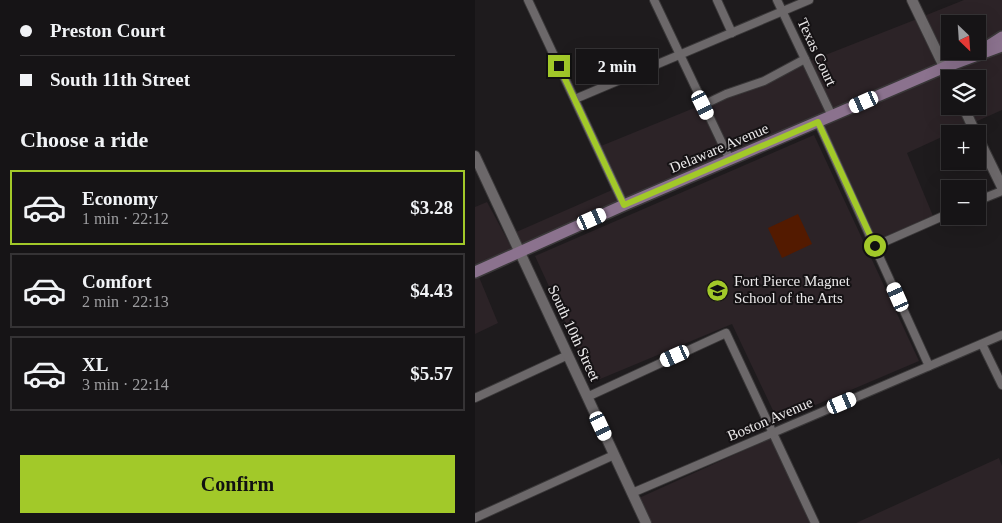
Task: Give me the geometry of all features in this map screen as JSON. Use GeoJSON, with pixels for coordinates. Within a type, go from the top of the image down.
{"type":"FeatureCollection","features":[{"type":"Feature","properties":{"kind":"main road","name":"Delaware Avenue"},"geometry":{"type":"LineString","coordinates":[[986,48],[1002,37]]}},
{"type":"Feature","properties":{"kind":"main road","name":"Delaware Avenue"},"geometry":{"type":"LineString","coordinates":[[986,51],[1002,46]]}},
{"type":"Feature","properties":{"kind":"main road","name":"Delaware Avenue"},"geometry":{"type":"LineString","coordinates":[[475,272],[624,205],[962,60]]}},
{"type":"Feature","properties":{"kind":"street"},"geometry":{"type":"LineString","coordinates":[[528,0],[624,205]]}},
{"type":"Feature","properties":{"kind":"street"},"geometry":{"type":"LineString","coordinates":[[654,0],[730,160]]}},
{"type":"Feature","properties":{"kind":"street"},"geometry":{"type":"LineString","coordinates":[[717,0],[732,33]]}},
{"type":"Feature","properties":{"kind":"street","name":"Texas Court"},"geometry":{"type":"LineString","coordinates":[[777,0],[832,116]]}},
{"type":"Feature","properties":{"kind":"street"},"geometry":{"type":"LineString","coordinates":[[575,99],[809,0]]}},
{"type":"Feature","properties":{"kind":"street"},"geometry":{"type":"LineString","coordinates":[[912,0],[946,70]]}},
{"type":"Feature","properties":{"kind":"street"},"geometry":{"type":"LineString","coordinates":[[703,105],[726,94],[763,81],[805,59]]}},
{"type":"Feature","properties":{"kind":"street"},"geometry":{"type":"LineString","coordinates":[[818,122],[929,366]]}},
{"type":"Feature","properties":{"kind":"street"},"geometry":{"type":"LineString","coordinates":[[986,154],[1002,189],[986,197]]}},
{"type":"Feature","properties":{"kind":"street","name":"South 10th Street"},"geometry":{"type":"LineString","coordinates":[[475,156],[646,523]]}},
{"type":"Feature","properties":{"kind":"street"},"geometry":{"type":"LineString","coordinates":[[875,246],[941,217]]}},
{"type":"Feature","properties":{"kind":"street"},"geometry":{"type":"LineString","coordinates":[[587,397],[726,333],[815,523]]}},
{"type":"Feature","properties":{"kind":"street","name":"Boston Avenue"},"geometry":{"type":"LineString","coordinates":[[632,493],[1002,335]]}},
{"type":"Feature","properties":{"kind":"street"},"geometry":{"type":"LineString","coordinates":[[983,344],[1002,385]]}},
{"type":"Feature","properties":{"kind":"street"},"geometry":{"type":"LineString","coordinates":[[475,398],[567,355]]}},
{"type":"Feature","properties":{"kind":"street"},"geometry":{"type":"LineString","coordinates":[[475,518],[614,455]]}},
{"type":"Feature","properties":{"kind":"shaded area"},"geometry":{"type":"Polygon","coordinates":[[[964,0],[1002,0],[1002,32],[986,42],[986,15],[941,15],[941,52],[924,16],[964,0]]]}},
{"type":"Feature","properties":{"kind":"shaded area"},"geometry":{"type":"Polygon","coordinates":[[[917,19],[939,65],[834,111],[810,61],[917,19]]]}},
{"type":"Feature","properties":{"kind":"shaded area"},"geometry":{"type":"Polygon","coordinates":[[[1002,50],[1002,110],[975,122],[972,115],[986,115],[986,70],[950,70],[976,60],[986,60],[986,56],[1002,50]]]}},
{"type":"Feature","properties":{"kind":"shaded area"},"geometry":{"type":"Polygon","coordinates":[[[804,65],[827,114],[731,155],[708,107],[765,85],[804,65]]]}},
{"type":"Feature","properties":{"kind":"shaded area"},"geometry":{"type":"Polygon","coordinates":[[[941,74],[941,115],[963,115],[968,125],[941,125],[941,137],[907,153],[933,216],[877,241],[824,124],[941,74]]]}},
{"type":"Feature","properties":{"kind":"shaded area"},"geometry":{"type":"Polygon","coordinates":[[[699,106],[724,158],[625,200],[601,146],[699,106]]]}},
{"type":"Feature","properties":{"kind":"shaded area","name":"Fort Pierce Magnet School of the Arts"},"geometry":{"type":"Polygon","coordinates":[[[814,135],[919,361],[778,421],[732,324],[593,382],[535,256],[814,135]]]}},
{"type":"Feature","properties":{"kind":"shaded area"},"geometry":{"type":"Polygon","coordinates":[[[612,190],[618,203],[520,246],[514,233],[612,190]]]}},
{"type":"Feature","properties":{"kind":"shaded area"},"geometry":{"type":"Polygon","coordinates":[[[487,202],[513,250],[475,267],[475,207],[487,202]]]}},
{"type":"Feature","properties":{"kind":"shaded area"},"geometry":{"type":"Polygon","coordinates":[[[798,214],[812,244],[782,258],[768,228],[798,214]]]}},
{"type":"Feature","properties":{"kind":"shaded area"},"geometry":{"type":"Polygon","coordinates":[[[517,258],[479,277],[498,323],[475,334],[475,277],[517,258]]]}},
{"type":"Feature","properties":{"kind":"shaded area"},"geometry":{"type":"Polygon","coordinates":[[[771,438],[810,523],[651,523],[639,498],[771,438]]]}},
{"type":"Feature","properties":{"kind":"shaded area"},"geometry":{"type":"Polygon","coordinates":[[[999,458],[1002,466],[1002,523],[856,523],[999,458]]]}},
{"type":"Feature","properties":{"kind":"place","name":"Fort Pierce Magnet School of the Arts"},"geometry":{"type":"Point","coordinates":[718,290]}},
{"type":"Feature","properties":{"kind":"route"},"geometry":{"type":"LineString","coordinates":[[559,66],[624,205],[818,122],[875,246]]}}]}
